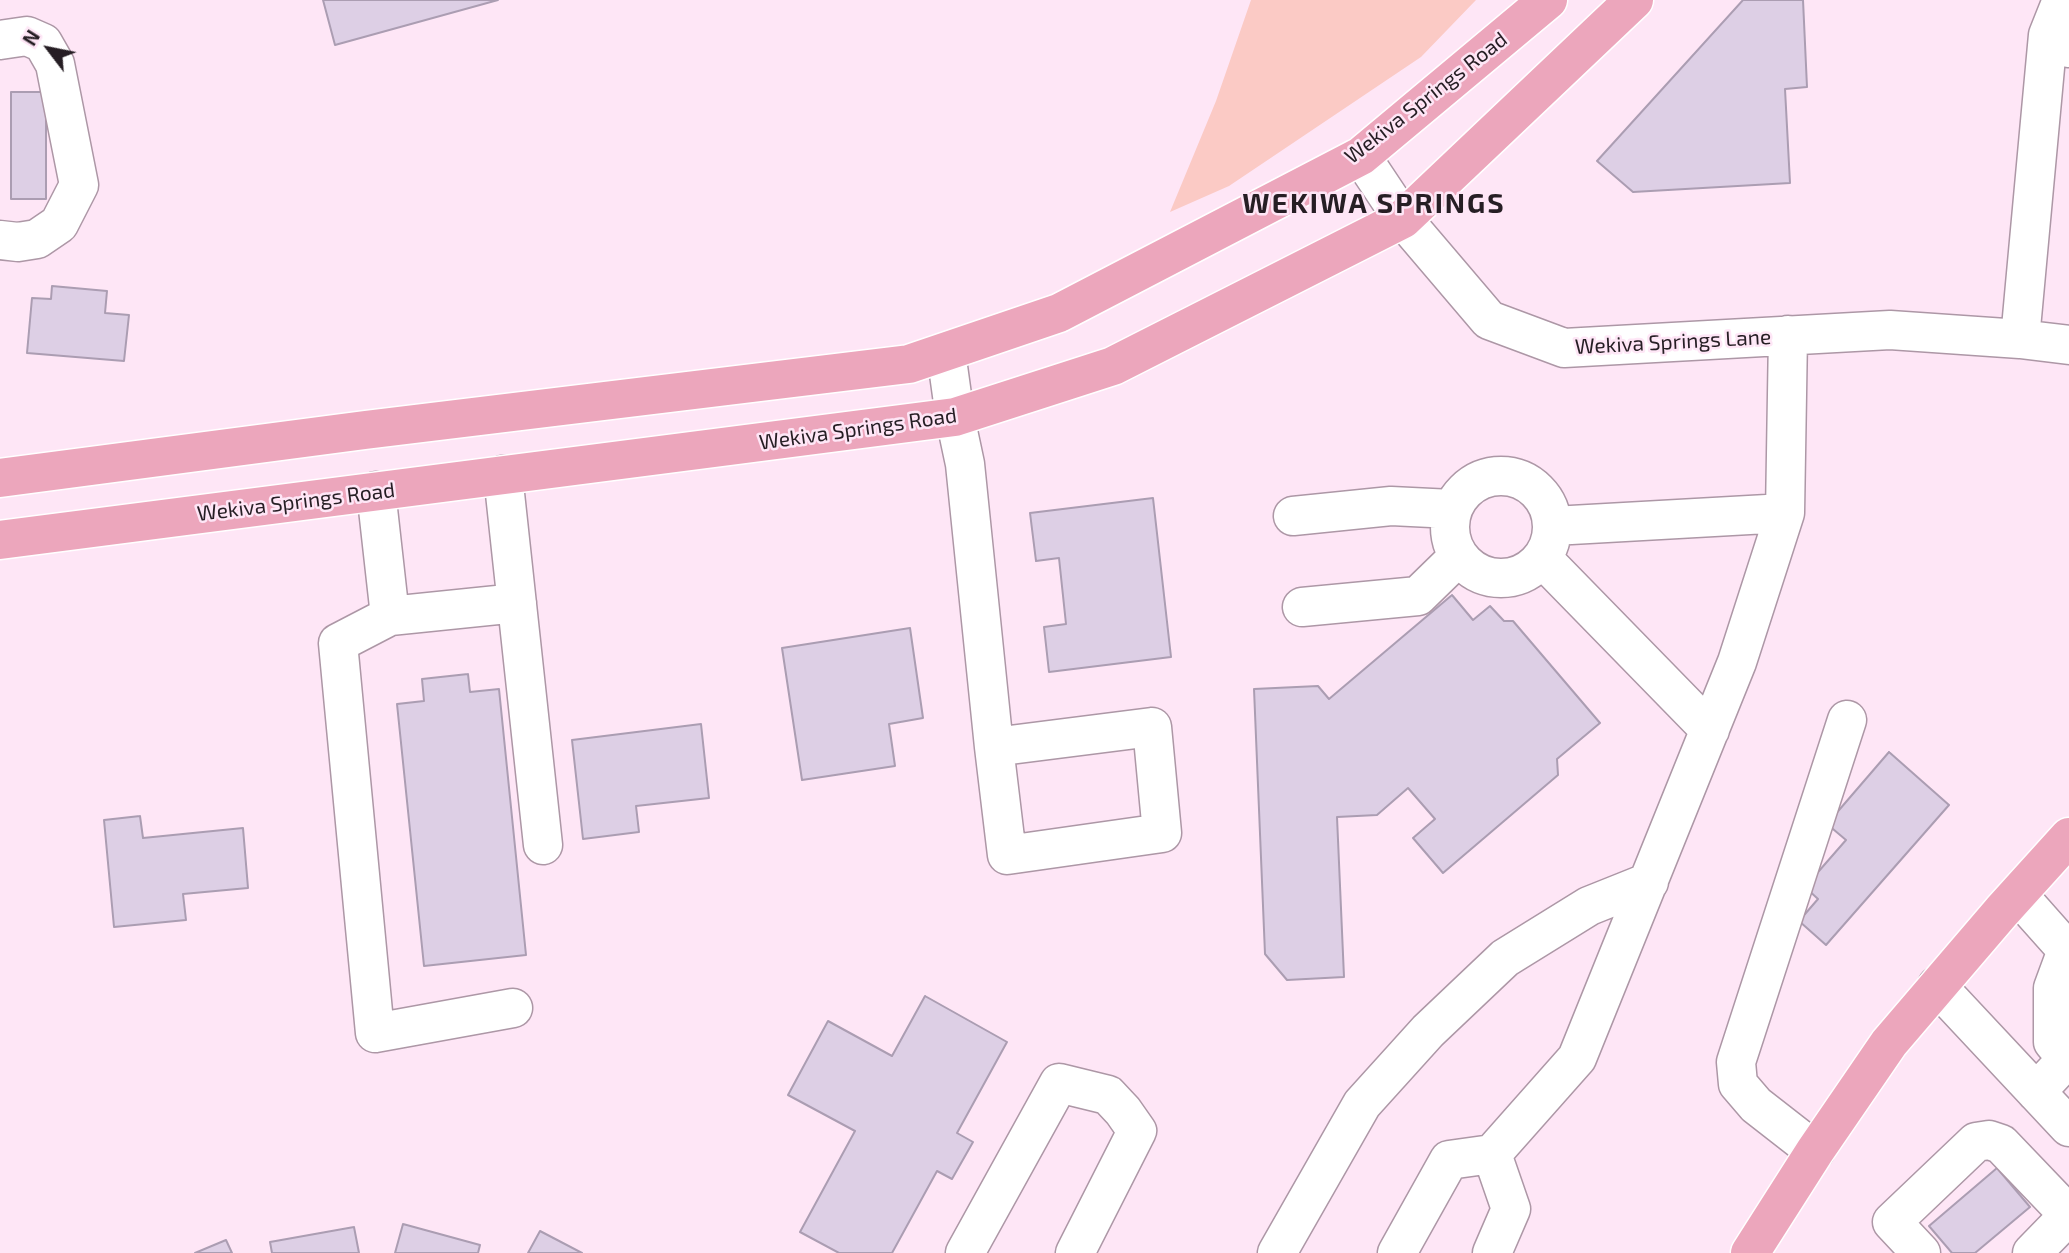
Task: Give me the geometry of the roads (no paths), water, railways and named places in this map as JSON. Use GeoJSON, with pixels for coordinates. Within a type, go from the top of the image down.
{"type":"FeatureCollection","features":[{"type":"Feature","properties":{"kind":"main road","name":"Wekiva Springs Road"},"geometry":{"type":"LineString","coordinates":[[0,478],[365,430],[909,364],[1059,313],[1361,156],[1548,0]]}},
{"type":"Feature","properties":{"kind":"main road","name":"Wekiva Springs Road"},"geometry":{"type":"LineString","coordinates":[[0,540],[955,417],[1113,366],[1403,219],[1634,0]]}},
{"type":"Feature","properties":{"kind":"main road"},"geometry":{"type":"LineString","coordinates":[[1750,1253],[1889,1043],[2069,838]]}},
{"type":"Feature","properties":{"kind":"street"},"geometry":{"type":"LineString","coordinates":[[2020,339],[2062,0]]}},
{"type":"Feature","properties":{"kind":"street"},"geometry":{"type":"LineString","coordinates":[[0,40],[27,36],[43,43],[55,64],[79,185],[59,224],[37,239],[18,242],[0,240]]}},
{"type":"Feature","properties":{"kind":"street","name":"Wekiva Springs Lane"},"geometry":{"type":"LineString","coordinates":[[1361,156],[1403,219],[1489,320],[1564,348],[1890,330],[2069,345]]}},
{"type":"Feature","properties":{"kind":"street"},"geometry":{"type":"LineString","coordinates":[[1398,1253],[1449,1160],[1492,1154],[1577,1058],[1738,662],[1786,513],[1787,335]]}},
{"type":"Feature","properties":{"kind":"street"},"geometry":{"type":"LineString","coordinates":[[946,352],[965,464],[994,747],[1007,855],[1162,833],[1152,727],[994,747]]}},
{"type":"Feature","properties":{"kind":"street"},"geometry":{"type":"LineString","coordinates":[[503,475],[543,845]]}},
{"type":"Feature","properties":{"kind":"street"},"geometry":{"type":"LineString","coordinates":[[1492,476],[1510,476],[1527,482],[1540,493],[1550,509],[1547,542],[1530,570],[1516,577],[1500,579],[1484,576],[1470,569],[1458,558],[1451,543],[1449,527],[1452,509],[1461,494],[1475,482],[1492,476]]}},
{"type":"Feature","properties":{"kind":"street"},"geometry":{"type":"LineString","coordinates":[[376,491],[390,616]]}},
{"type":"Feature","properties":{"kind":"street"},"geometry":{"type":"LineString","coordinates":[[1293,516],[1391,506],[1452,509]]}},
{"type":"Feature","properties":{"kind":"street"},"geometry":{"type":"LineString","coordinates":[[1547,542],[1786,513]]}},
{"type":"Feature","properties":{"kind":"street"},"geometry":{"type":"LineString","coordinates":[[1547,542],[1710,730]]}},
{"type":"Feature","properties":{"kind":"street"},"geometry":{"type":"LineString","coordinates":[[1302,607],[1418,596],[1458,558]]}},
{"type":"Feature","properties":{"kind":"street"},"geometry":{"type":"LineString","coordinates":[[513,1008],[375,1033],[338,643],[390,616],[517,603]]}},
{"type":"Feature","properties":{"kind":"street"},"geometry":{"type":"LineString","coordinates":[[1815,1151],[1756,1105],[1738,1084],[1736,1062],[1847,720]]}},
{"type":"Feature","properties":{"kind":"street"},"geometry":{"type":"LineString","coordinates":[[1277,1253],[1362,1104],[1428,1031],[1505,958],[1589,906],[1649,882]]}},
{"type":"Feature","properties":{"kind":"street"},"geometry":{"type":"LineString","coordinates":[[2018,895],[2067,950],[2053,988],[2053,1042],[2067,1059],[2036,1092]]}},
{"type":"Feature","properties":{"kind":"street"},"geometry":{"type":"LineString","coordinates":[[1937,986],[2069,1127]]}},
{"type":"Feature","properties":{"kind":"street"},"geometry":{"type":"LineString","coordinates":[[965,1253],[1059,1083],[1108,1095],[1137,1131],[1075,1253]]}},
{"type":"Feature","properties":{"kind":"street"},"geometry":{"type":"LineString","coordinates":[[1921,1253],[1892,1222],[1976,1142],[1989,1140],[2001,1144],[2069,1215],[2032,1253]]}},
{"type":"Feature","properties":{"kind":"street"},"geometry":{"type":"LineString","coordinates":[[1492,1154],[1511,1209],[1492,1253]]}},
{"type":"Feature","properties":{"kind":"district","name":"WEKIWA SPRINGS"},"geometry":{"type":"Point","coordinates":[1374,204]}}]}
